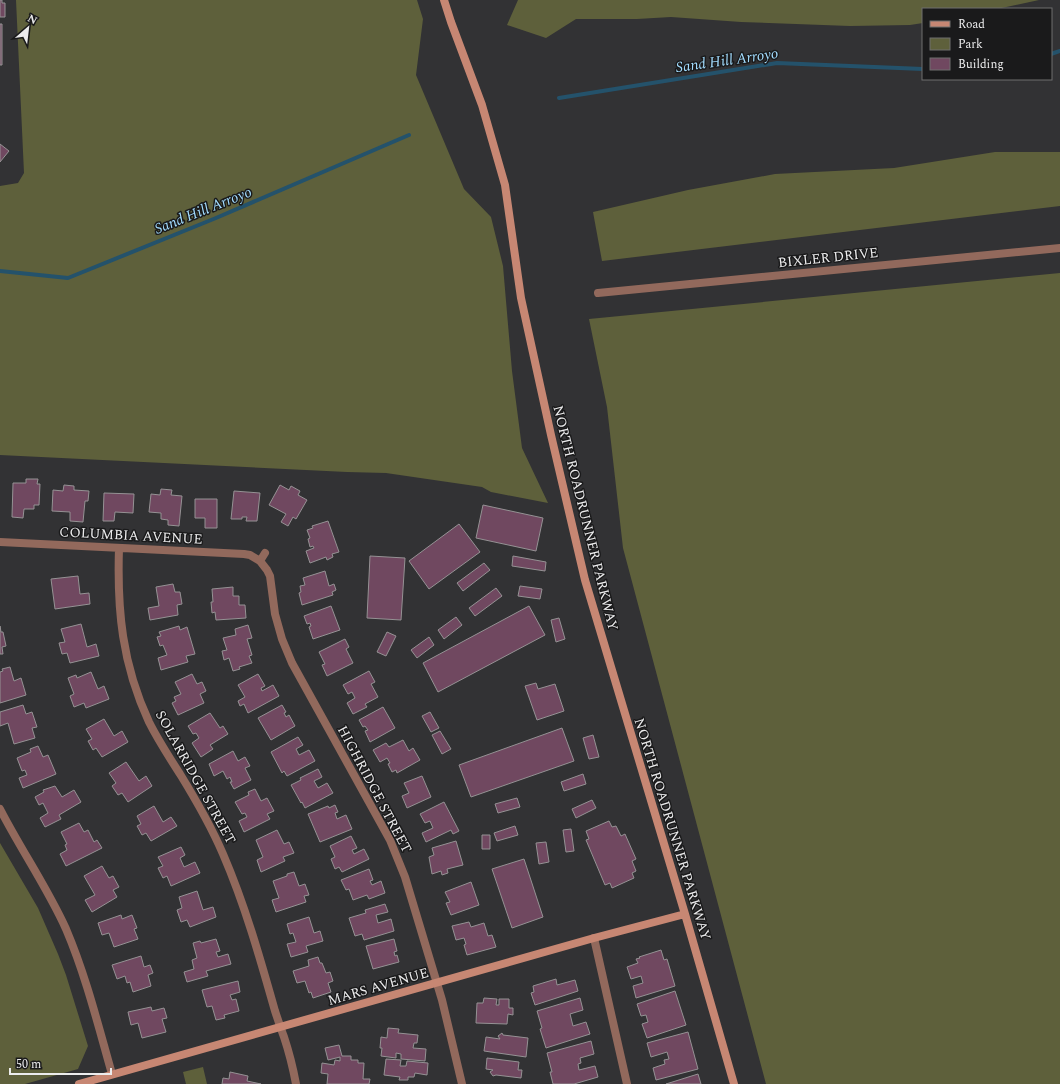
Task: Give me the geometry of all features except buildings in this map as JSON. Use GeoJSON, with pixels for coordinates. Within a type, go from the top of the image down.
{"type":"FeatureCollection","features":[{"type":"Feature","properties":{"kind":"street","name":"NORTH ROADRUNNER PARKWAY"},"geometry":{"type":"LineString","coordinates":[[444,0],[482,105],[506,184],[521,298],[551,435],[584,572],[734,1084]]}},
{"type":"Feature","properties":{"kind":"street","name":"BIXLER DRIVE"},"geometry":{"type":"LineString","coordinates":[[598,293],[1060,248]]}},
{"type":"Feature","properties":{"kind":"street","name":"COLUMBIA AVENUE"},"geometry":{"type":"LineString","coordinates":[[0,542],[244,554],[260,561]]}},
{"type":"Feature","properties":{"kind":"street","name":"SOLARRIDGE STREET"},"geometry":{"type":"LineString","coordinates":[[119,548],[118,584],[120,617],[126,652],[136,688],[150,723],[199,807],[223,853],[252,930],[287,1047],[296,1084]]}},
{"type":"Feature","properties":{"kind":"street"},"geometry":{"type":"LineString","coordinates":[[260,561],[265,553]]}},
{"type":"Feature","properties":{"kind":"street","name":"HIGHRIDGE STREET"},"geometry":{"type":"LineString","coordinates":[[260,561],[270,576],[275,614],[282,639],[292,663],[396,852],[442,1000],[462,1084]]}},
{"type":"Feature","properties":{"kind":"street"},"geometry":{"type":"LineString","coordinates":[[0,809],[44,887],[73,947],[89,991],[112,1074]]}},
{"type":"Feature","properties":{"kind":"street","name":"MARS AVENUE"},"geometry":{"type":"LineString","coordinates":[[79,1084],[436,982],[685,914]]}},
{"type":"Feature","properties":{"kind":"street"},"geometry":{"type":"LineString","coordinates":[[594,938],[627,1084]]}},
{"type":"Feature","properties":{"kind":"green space"},"geometry":{"type":"Polygon","coordinates":[[[16,0],[417,0],[423,19],[416,75],[464,189],[491,217],[503,266],[512,371],[522,448],[548,503],[491,492],[482,487],[386,473],[0,455],[0,186],[18,183],[24,173],[16,0]]]}},
{"type":"Feature","properties":{"kind":"green space"},"geometry":{"type":"Polygon","coordinates":[[[518,0],[1039,0],[1002,8],[922,8],[922,23],[910,25],[850,26],[741,22],[671,17],[637,19],[576,19],[546,38],[507,25],[518,0]]]}},
{"type":"Feature","properties":{"kind":"green space"},"geometry":{"type":"Polygon","coordinates":[[[995,152],[1060,152],[1060,206],[602,261],[593,212],[688,190],[775,174],[894,168],[995,152]]]}},
{"type":"Feature","properties":{"kind":"green space"},"geometry":{"type":"Polygon","coordinates":[[[1060,273],[1060,1084],[766,1084],[623,548],[607,407],[589,319],[1060,273]]]}},
{"type":"Feature","properties":{"kind":"green space"},"geometry":{"type":"Polygon","coordinates":[[[0,843],[38,908],[58,954],[88,1046],[78,1069],[25,1084],[0,1084],[0,843]]]}},
{"type":"Feature","properties":{"kind":"green space"},"geometry":{"type":"Polygon","coordinates":[[[203,1067],[207,1084],[186,1084],[183,1072],[203,1067]]]}},
{"type":"Feature","properties":{"kind":"waterway","name":"Sand Hill Arroyo"},"geometry":{"type":"LineString","coordinates":[[1052,54],[1060,51]]}},
{"type":"Feature","properties":{"kind":"waterway","name":"Sand Hill Arroyo"},"geometry":{"type":"LineString","coordinates":[[559,98],[777,63],[922,69]]}},
{"type":"Feature","properties":{"kind":"waterway","name":"Sand Hill Arroyo"},"geometry":{"type":"LineString","coordinates":[[0,271],[68,278],[216,218],[409,135]]}}]}
